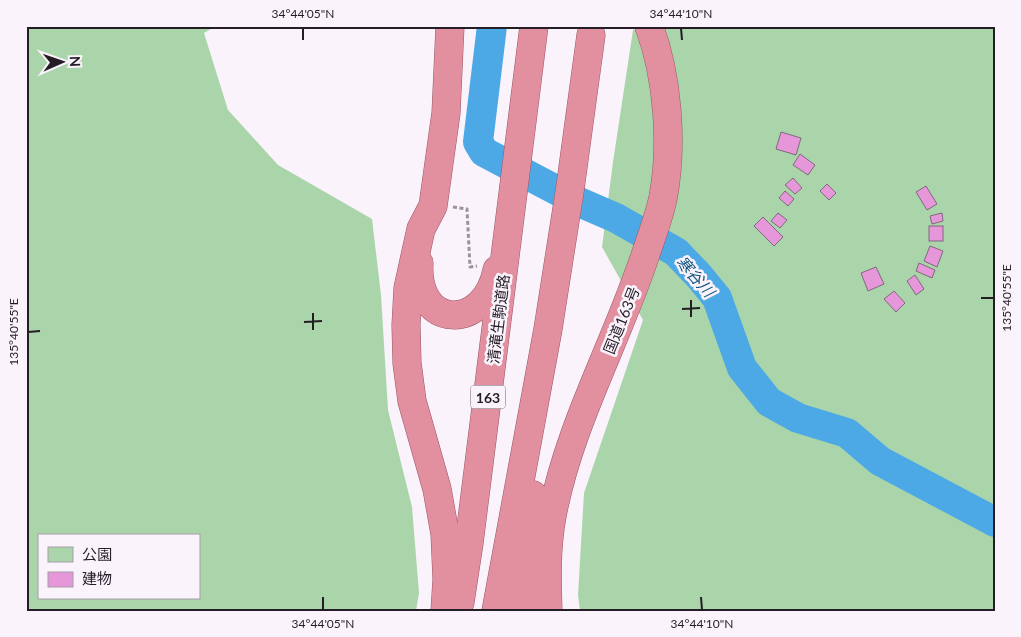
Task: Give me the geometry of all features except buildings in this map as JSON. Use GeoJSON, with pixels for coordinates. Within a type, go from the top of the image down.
{"type":"FeatureCollection","features":[{"type":"Feature","properties":{"kind":"highway","name":"163"},"geometry":{"type":"LineString","coordinates":[[450,26],[446,113],[419,272],[422,289],[429,303],[439,312],[450,315],[464,314],[477,307],[489,294],[496,276],[516,173]]}},
{"type":"Feature","properties":{"kind":"highway","name":"清滝生駒道路"},"geometry":{"type":"LineString","coordinates":[[458,611],[470,543],[534,26]]}},
{"type":"Feature","properties":{"kind":"highway","name":"国道163号"},"geometry":{"type":"LineString","coordinates":[[548,611],[546,565],[552,517],[563,472],[579,426],[639,275],[663,198],[667,119],[663,78],[650,26]]}},
{"type":"Feature","properties":{"kind":"highway"},"geometry":{"type":"LineString","coordinates":[[496,611],[548,329],[569,197],[591,35]]}},
{"type":"Feature","properties":{"kind":"highway","name":"163"},"geometry":{"type":"LineString","coordinates":[[427,217],[408,288],[406,325],[407,363],[412,401],[437,489],[445,534],[447,579],[445,611]]}},
{"type":"Feature","properties":{"kind":"highway"},"geometry":{"type":"LineString","coordinates":[[521,611],[548,329]]}},
{"type":"Feature","properties":{"kind":"path"},"geometry":{"type":"LineString","coordinates":[[427,217],[467,209],[470,266],[479,266]]}},
{"type":"Feature","properties":{"kind":"green space"},"geometry":{"type":"Polygon","coordinates":[[[26,26],[216,26],[204,33],[228,110],[278,165],[372,219],[381,295],[388,410],[412,507],[419,593],[416,611],[26,611],[26,26]]]}},
{"type":"Feature","properties":{"kind":"green space"},"geometry":{"type":"Polygon","coordinates":[[[651,26],[995,26],[995,611],[580,611],[578,595],[584,493],[643,320],[602,247],[633,30],[651,26]]]}},
{"type":"Feature","properties":{"kind":"waterway","name":"寒谷川"},"geometry":{"type":"LineString","coordinates":[[492,26],[478,142],[484,152],[579,202],[616,218],[676,252],[717,298],[742,368],[769,402],[798,418],[847,433],[880,461],[995,522]]}}]}
